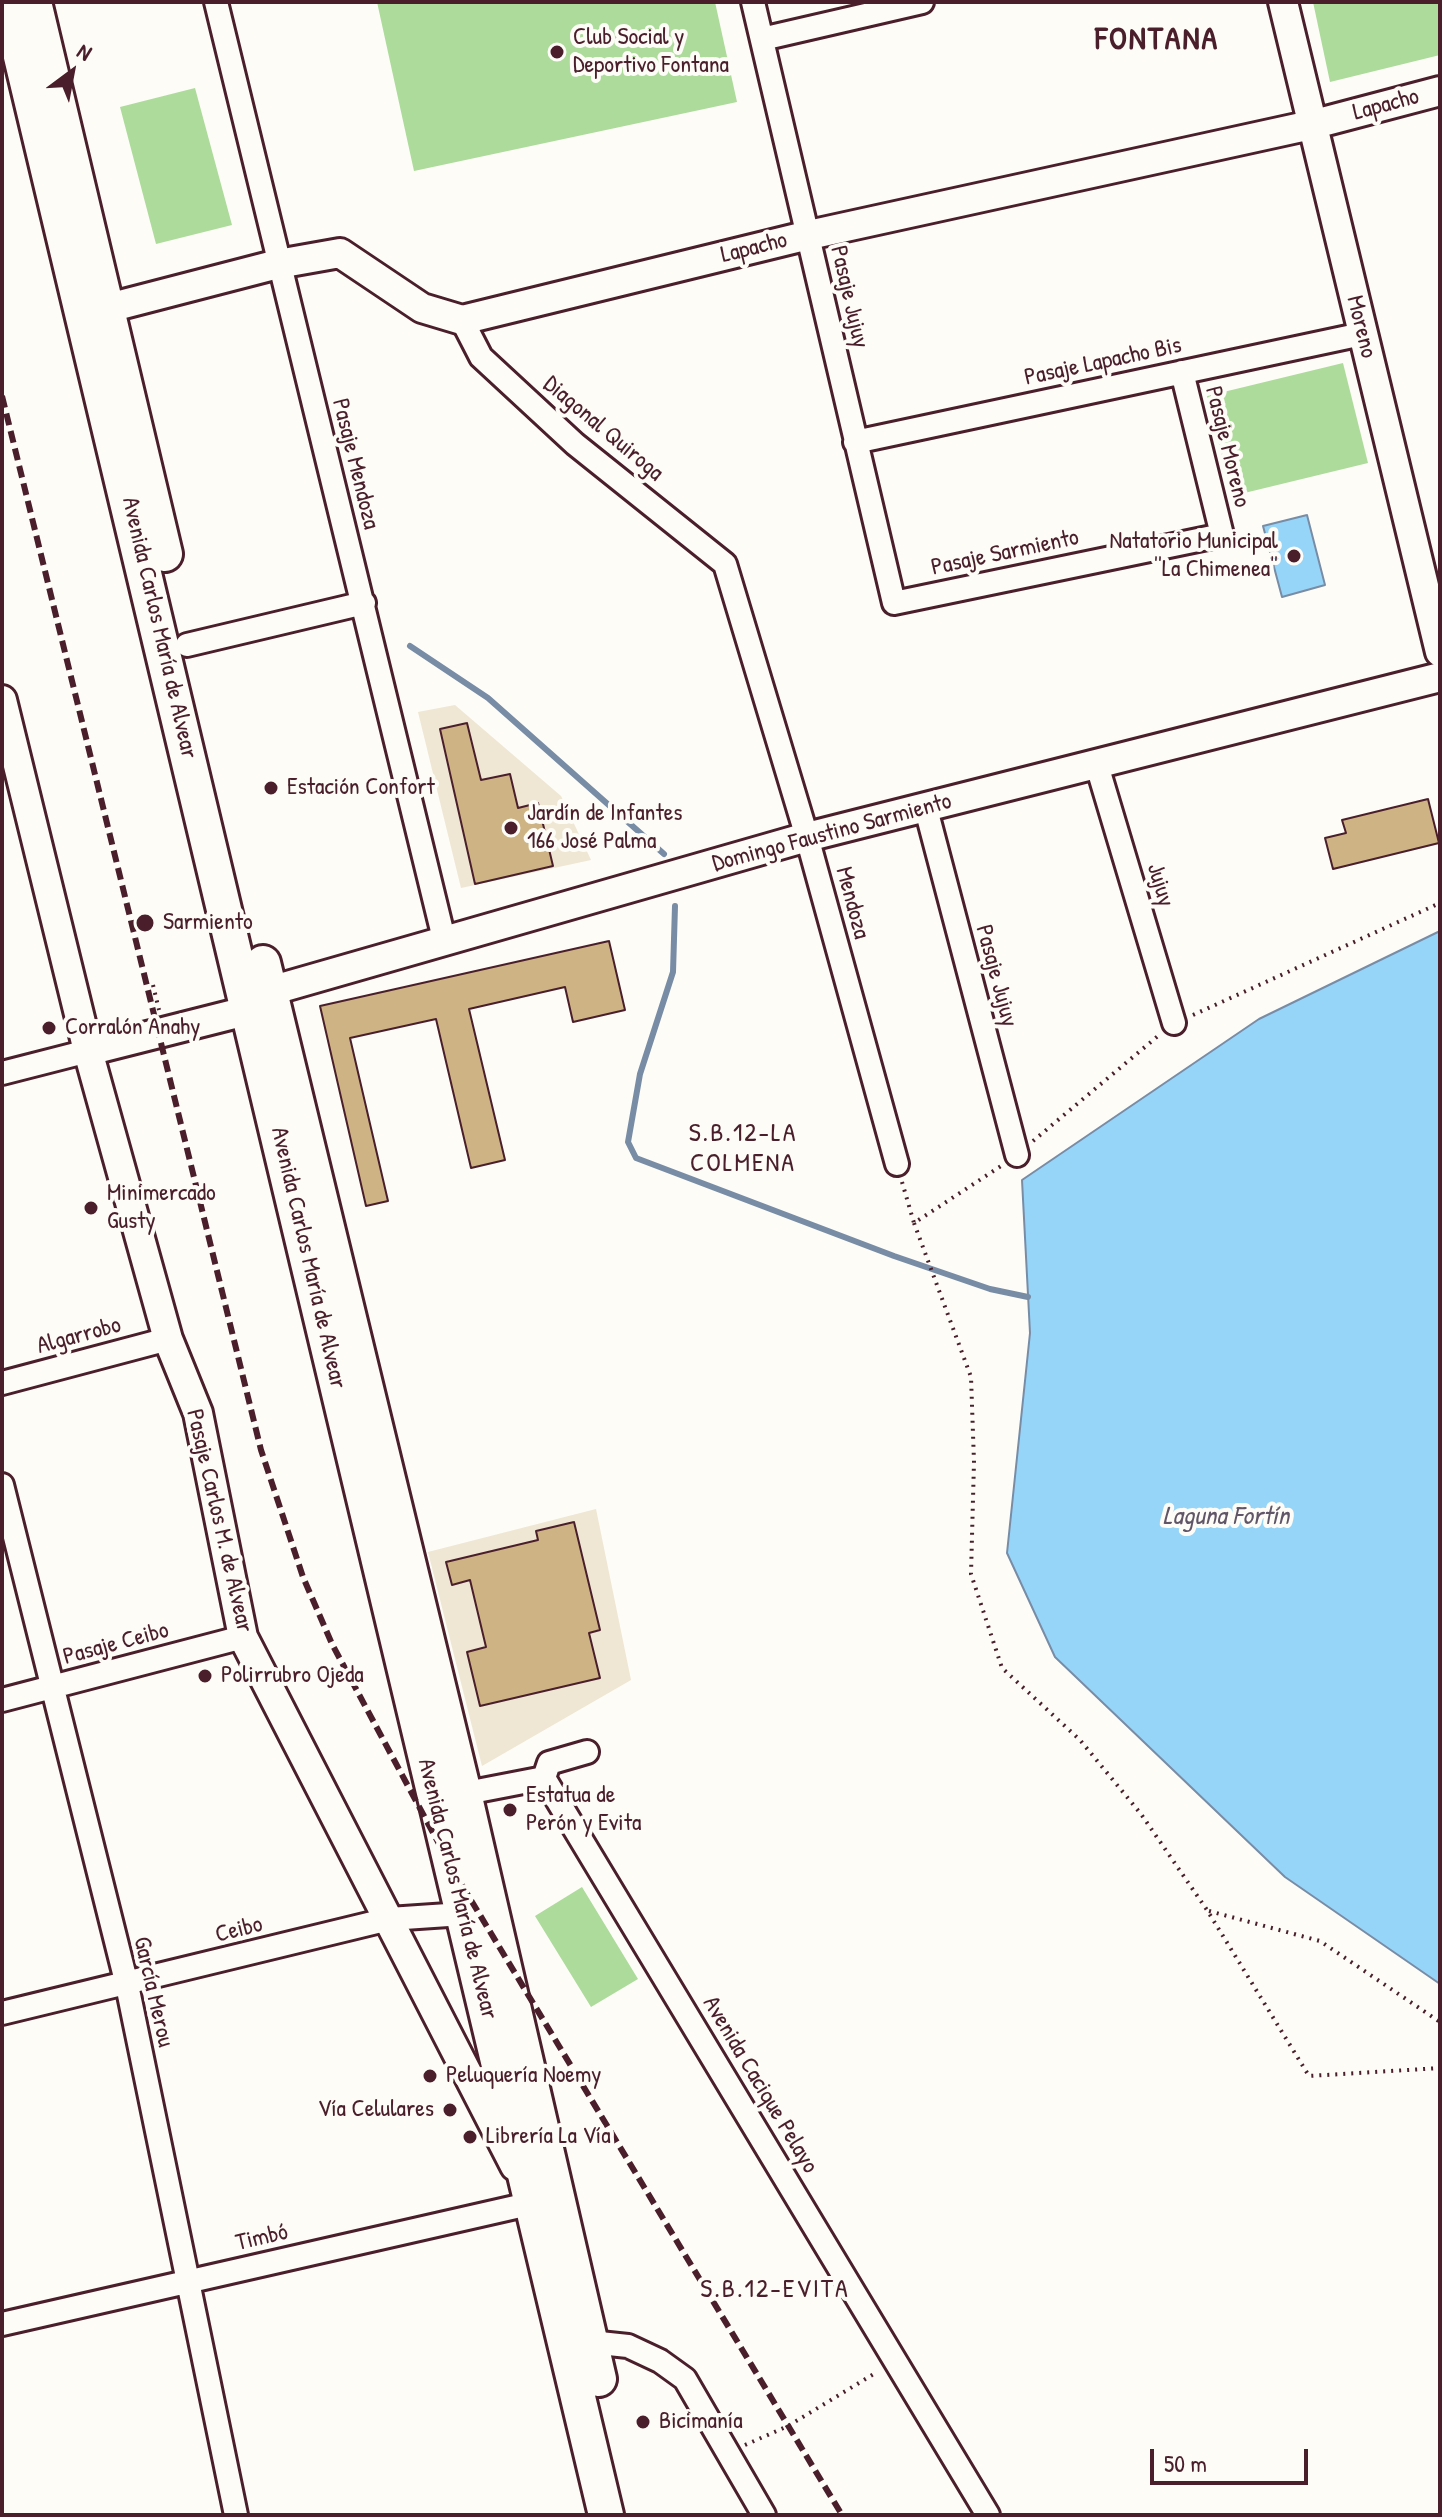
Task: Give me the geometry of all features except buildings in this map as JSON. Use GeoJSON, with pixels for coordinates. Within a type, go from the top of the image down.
{"type":"FeatureCollection","features":[{"type":"Feature","properties":{"kind":"main road","name":"Avenida Carlos María de Alvear"},"geometry":{"type":"LineString","coordinates":[[8,2],[187,645],[260,1001]]}},
{"type":"Feature","properties":{"kind":"main road","name":"Avenida Carlos María de Alvear"},"geometry":{"type":"LineString","coordinates":[[34,2],[96,311],[546,2200],[606,2515]]}},
{"type":"Feature","properties":{"kind":"main road","name":"Avenida Carlos María de Alvear"},"geometry":{"type":"LineString","coordinates":[[546,2200],[590,2342],[631,2515]]}},
{"type":"Feature","properties":{"kind":"street","name":"Pasaje Mendoza"},"geometry":{"type":"LineString","coordinates":[[216,2],[444,939]]}},
{"type":"Feature","properties":{"kind":"street","name":"Pasaje Jujuy"},"geometry":{"type":"LineString","coordinates":[[753,2],[894,603]]}},
{"type":"Feature","properties":{"kind":"street"},"geometry":{"type":"LineString","coordinates":[[762,39],[922,2]]}},
{"type":"Feature","properties":{"kind":"street","name":"Moreno"},"geometry":{"type":"LineString","coordinates":[[1283,2],[1440,652]]}},
{"type":"Feature","properties":{"kind":"street","name":"Lapacho"},"geometry":{"type":"LineString","coordinates":[[462,320],[809,235],[1311,125],[1440,91]]}},
{"type":"Feature","properties":{"kind":"street"},"geometry":{"type":"LineString","coordinates":[[96,311],[278,264],[340,253],[422,308],[462,320]]}},
{"type":"Feature","properties":{"kind":"street","name":"Diagonal Quiroga"},"geometry":{"type":"LineString","coordinates":[[462,320],[481,357],[575,444],[725,564]]}},
{"type":"Feature","properties":{"kind":"street","name":"Pasaje Lapacho Bis"},"geometry":{"type":"LineString","coordinates":[[855,442],[1362,334]]}},
{"type":"Feature","properties":{"kind":"street","name":"Pasaje Moreno"},"geometry":{"type":"LineString","coordinates":[[1182,372],[1222,535]]}},
{"type":"Feature","properties":{"kind":"street","name":"Pasaje Sarmiento"},"geometry":{"type":"LineString","coordinates":[[894,603],[1222,535]]}},
{"type":"Feature","properties":{"kind":"street","name":"Mendoza"},"geometry":{"type":"LineString","coordinates":[[725,564],[807,837],[897,1164]]}},
{"type":"Feature","properties":{"kind":"street"},"geometry":{"type":"LineString","coordinates":[[187,645],[364,603]]}},
{"type":"Feature","properties":{"kind":"street","name":"Domingo Faustino Sarmiento"},"geometry":{"type":"LineString","coordinates":[[2,1073],[260,1001],[444,939],[807,837],[1440,677]]}},
{"type":"Feature","properties":{"kind":"street","name":"Pasaje Carlos M. de Alvear"},"geometry":{"type":"LineString","coordinates":[[2,700],[88,1051],[168,1339],[198,1413],[243,1637],[389,1919],[546,2200]]}},
{"type":"Feature","properties":{"kind":"street","name":"Jujuy"},"geometry":{"type":"LineString","coordinates":[[1096,762],[1174,1023]]}},
{"type":"Feature","properties":{"kind":"street","name":"Pasaje Jujuy"},"geometry":{"type":"LineString","coordinates":[[926,809],[1017,1155]]}},
{"type":"Feature","properties":{"kind":"street","name":"Algarrobo"},"geometry":{"type":"LineString","coordinates":[[2,1383],[168,1339]]}},
{"type":"Feature","properties":{"kind":"street","name":"García Merou"},"geometry":{"type":"LineString","coordinates":[[2,1485],[127,1985],[236,2515]]}},
{"type":"Feature","properties":{"kind":"street","name":"Pasaje Ceibo"},"geometry":{"type":"LineString","coordinates":[[2,1700],[243,1637]]}},
{"type":"Feature","properties":{"kind":"street"},"geometry":{"type":"LineString","coordinates":[[450,1797],[544,1778],[549,1763],[587,1752]]}},
{"type":"Feature","properties":{"kind":"street","name":"Avenida Cacique Pelayo"},"geometry":{"type":"LineString","coordinates":[[544,1778],[988,2515]]}},
{"type":"Feature","properties":{"kind":"street","name":"Ceibo"},"geometry":{"type":"LineString","coordinates":[[2,2013],[389,1919],[475,1906]]}},
{"type":"Feature","properties":{"kind":"street","name":"Timbó"},"geometry":{"type":"LineString","coordinates":[[2,2324],[546,2200]]}},
{"type":"Feature","properties":{"kind":"street"},"geometry":{"type":"LineString","coordinates":[[590,2342],[628,2346],[660,2361],[685,2379],[764,2515]]}},
{"type":"Feature","properties":{"kind":"path"},"geometry":{"type":"LineString","coordinates":[[914,1223],[1017,1155],[1174,1023],[1440,903]]}},
{"type":"Feature","properties":{"kind":"path"},"geometry":{"type":"LineString","coordinates":[[897,1164],[914,1223],[971,1377],[974,1462],[971,1574],[1002,1668],[1080,1740],[1141,1814],[1207,1910],[1309,2076],[1440,2068]]}},
{"type":"Feature","properties":{"kind":"path"},"geometry":{"type":"LineString","coordinates":[[1207,1910],[1320,1941],[1440,2022]]}},
{"type":"Feature","properties":{"kind":"path"},"geometry":{"type":"LineString","coordinates":[[728,2453],[788,2426],[896,2360]]}},
{"type":"Feature","properties":{"kind":"shaded area","name":"Jardín de Infantes 166 José Palma"},"geometry":{"type":"Polygon","coordinates":[[[455,705],[561,796],[591,860],[461,888],[418,712],[455,705]]]}},
{"type":"Feature","properties":{"kind":"shaded area"},"geometry":{"type":"Polygon","coordinates":[[[596,1509],[631,1680],[482,1766],[428,1552],[596,1509]]]}},
{"type":"Feature","properties":{"kind":"green space","name":"Club Social y Deportivo Fontana"},"geometry":{"type":"Polygon","coordinates":[[[377,2],[715,2],[737,102],[414,171],[377,2]]]}},
{"type":"Feature","properties":{"kind":"green space"},"geometry":{"type":"Polygon","coordinates":[[[1313,2],[1440,2],[1440,55],[1330,82],[1313,2]]]}},
{"type":"Feature","properties":{"kind":"green space"},"geometry":{"type":"Polygon","coordinates":[[[195,88],[232,225],[156,244],[120,107],[195,88]]]}},
{"type":"Feature","properties":{"kind":"green space"},"geometry":{"type":"Polygon","coordinates":[[[1343,363],[1368,463],[1232,496],[1207,396],[1343,363]]]}},
{"type":"Feature","properties":{"kind":"green space"},"geometry":{"type":"Polygon","coordinates":[[[582,1887],[638,1979],[591,2007],[535,1916],[582,1887]]]}},
{"type":"Feature","properties":{"kind":"water","name":"Natatorio Municipal ''La Chimenea''"},"geometry":{"type":"Polygon","coordinates":[[[1307,515],[1325,585],[1282,597],[1263,526],[1307,515]]]}},
{"type":"Feature","properties":{"kind":"water","name":"Laguna Fortín"},"geometry":{"type":"Polygon","coordinates":[[[1440,931],[1440,1984],[1285,1877],[1055,1657],[1007,1553],[1030,1333],[1022,1180],[1259,1019],[1440,931]]]}},
{"type":"Feature","properties":{"kind":"waterway"},"geometry":{"type":"LineString","coordinates":[[410,646],[488,698],[664,854]]}},
{"type":"Feature","properties":{"kind":"waterway"},"geometry":{"type":"LineString","coordinates":[[675,906],[673,972],[640,1074],[628,1142],[636,1158],[894,1256],[990,1289],[1028,1297]]}},
{"type":"Feature","properties":{"kind":"railway"},"geometry":{"type":"LineString","coordinates":[[2,396],[261,1450],[303,1577],[332,1644],[454,1872],[842,2515]]}},
{"type":"Feature","properties":{"kind":"place","name":"Club Social y Deportivo Fontana"},"geometry":{"type":"Point","coordinates":[557,52]}},
{"type":"Feature","properties":{"kind":"place","name":"Natatorio Municipal ''La Chimenea''"},"geometry":{"type":"Point","coordinates":[1294,556]}},
{"type":"Feature","properties":{"kind":"place","name":"Estación Confort"},"geometry":{"type":"Point","coordinates":[271,788]}},
{"type":"Feature","properties":{"kind":"place","name":"Jardín de Infantes 166 José Palma"},"geometry":{"type":"Point","coordinates":[511,828]}},
{"type":"Feature","properties":{"kind":"place","name":"Sarmiento"},"geometry":{"type":"Point","coordinates":[145,923]}},
{"type":"Feature","properties":{"kind":"place","name":"Corralón Anahy"},"geometry":{"type":"Point","coordinates":[49,1028]}},
{"type":"Feature","properties":{"kind":"place","name":"Minimercado Gusty"},"geometry":{"type":"Point","coordinates":[91,1208]}},
{"type":"Feature","properties":{"kind":"place","name":"Polirrubro Ojeda"},"geometry":{"type":"Point","coordinates":[205,1676]}},
{"type":"Feature","properties":{"kind":"place","name":"Estatua de Perón y Evita"},"geometry":{"type":"Point","coordinates":[510,1810]}},
{"type":"Feature","properties":{"kind":"place","name":"Peluquería Noemy"},"geometry":{"type":"Point","coordinates":[430,2076]}},
{"type":"Feature","properties":{"kind":"place","name":"Vía Celulares"},"geometry":{"type":"Point","coordinates":[450,2110]}},
{"type":"Feature","properties":{"kind":"place","name":"Librería La Vía"},"geometry":{"type":"Point","coordinates":[470,2137]}},
{"type":"Feature","properties":{"kind":"place","name":"Bicimanía"},"geometry":{"type":"Point","coordinates":[643,2422]}},
{"type":"Feature","properties":{"kind":"district","name":"FONTANA"},"geometry":{"type":"Point","coordinates":[1157,40]}},
{"type":"Feature","properties":{"kind":"district","name":"S.B.12-LA COLMENA"},"geometry":{"type":"Point","coordinates":[743,1149]}},
{"type":"Feature","properties":{"kind":"district","name":"S.B.12-EVITA"},"geometry":{"type":"Point","coordinates":[775,2290]}}]}
